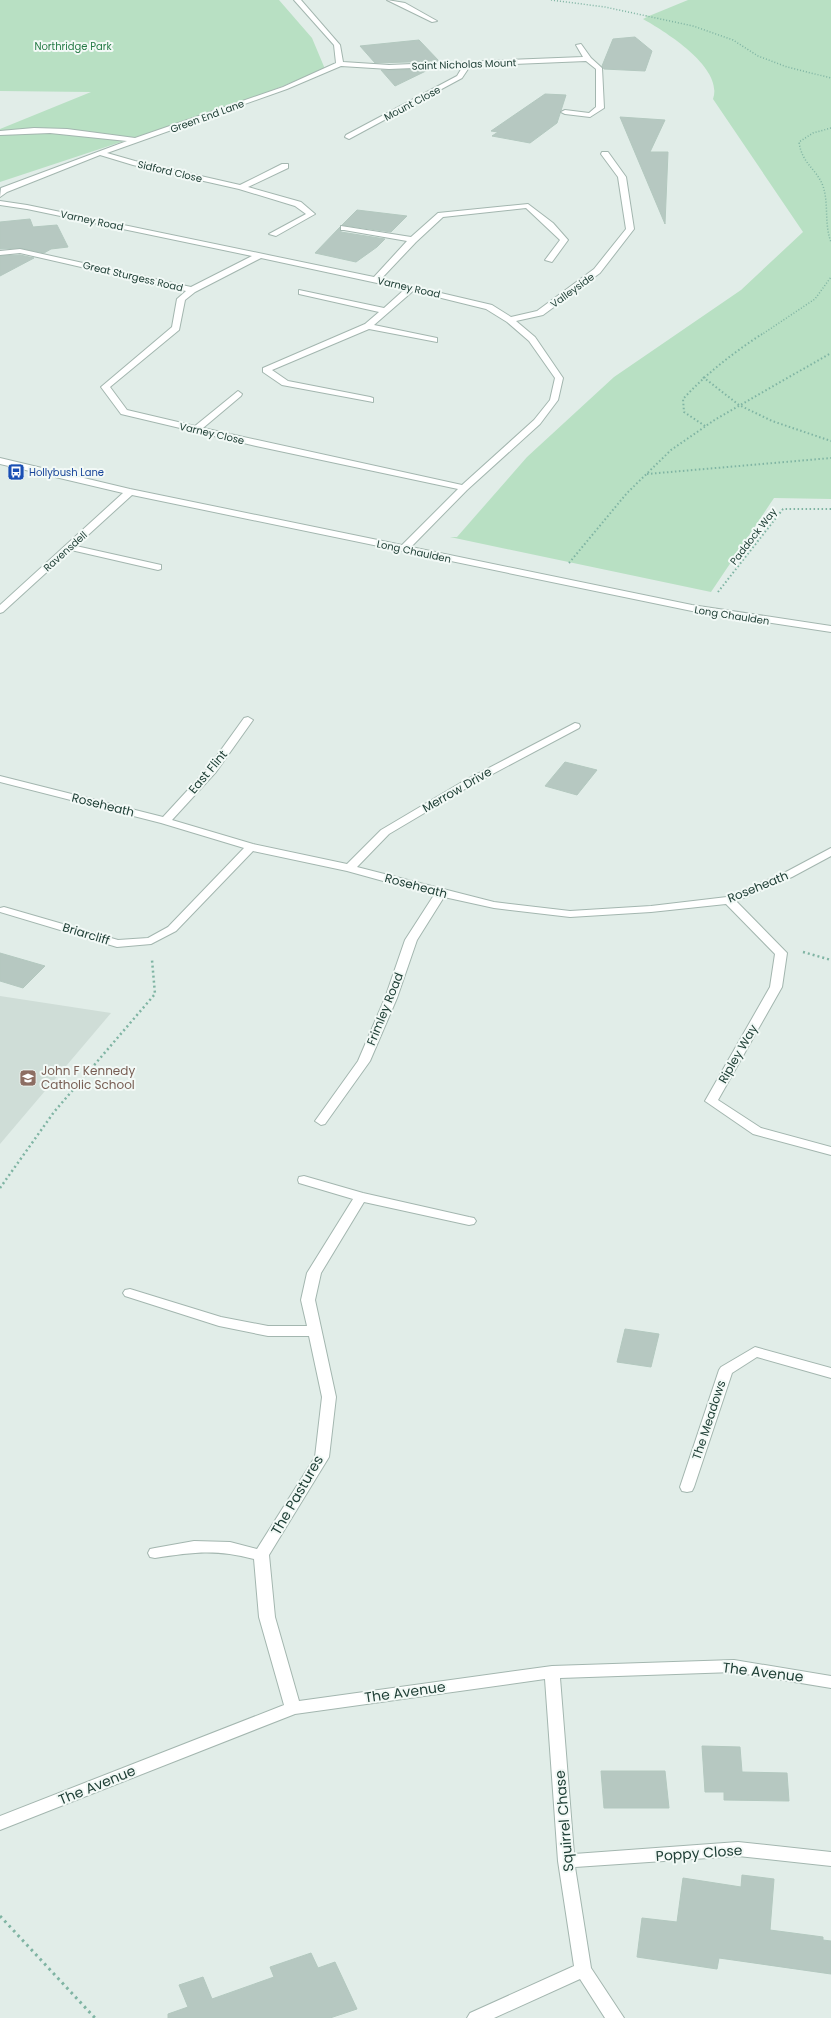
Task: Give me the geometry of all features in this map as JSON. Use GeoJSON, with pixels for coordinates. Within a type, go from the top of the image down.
{"type":"FeatureCollection","features":[{"type":"Feature","properties":{"kind":"street"},"geometry":{"type":"LineString","coordinates":[[297,0],[337,45],[340,64]]}},
{"type":"Feature","properties":{"kind":"street"},"geometry":{"type":"LineString","coordinates":[[390,0],[403,4],[434,21]]}},
{"type":"Feature","properties":{"kind":"street"},"geometry":{"type":"LineString","coordinates":[[566,112],[590,115],[600,108],[599,68],[588,59],[579,45]]}},
{"type":"Feature","properties":{"kind":"street","name":"Saint Nicholas Mount"},"geometry":{"type":"LineString","coordinates":[[340,64],[389,67],[588,59]]}},
{"type":"Feature","properties":{"kind":"street","name":"Green End Lane"},"geometry":{"type":"LineString","coordinates":[[0,195],[4,190],[100,153],[285,88],[340,64]]}},
{"type":"Feature","properties":{"kind":"street","name":"Mount Close"},"geometry":{"type":"LineString","coordinates":[[349,137],[460,77],[468,64]]}},
{"type":"Feature","properties":{"kind":"street"},"geometry":{"type":"LineString","coordinates":[[0,133],[24,130],[86,132],[137,141]]}},
{"type":"Feature","properties":{"kind":"street","name":"Sidford Close"},"geometry":{"type":"LineString","coordinates":[[100,153],[133,163],[241,187],[298,204],[311,214],[273,234]]}},
{"type":"Feature","properties":{"kind":"street","name":"Valleyside"},"geometry":{"type":"LineString","coordinates":[[510,320],[540,313],[597,272],[630,229],[622,177],[605,154]]}},
{"type":"Feature","properties":{"kind":"street"},"geometry":{"type":"LineString","coordinates":[[241,187],[285,166]]}},
{"type":"Feature","properties":{"kind":"street","name":"Varney Road"},"geometry":{"type":"LineString","coordinates":[[0,203],[27,206],[412,288],[490,306],[510,320],[532,339],[559,378],[554,400],[537,422],[464,488],[404,549]]}},
{"type":"Feature","properties":{"kind":"street"},"geometry":{"type":"LineString","coordinates":[[376,280],[413,240],[442,215],[528,206],[550,225],[564,240],[549,260]]}},
{"type":"Feature","properties":{"kind":"street"},"geometry":{"type":"LineString","coordinates":[[344,228],[413,240]]}},
{"type":"Feature","properties":{"kind":"street","name":"Great Sturgess Road"},"geometry":{"type":"LineString","coordinates":[[0,253],[20,251],[192,290],[259,256]]}},
{"type":"Feature","properties":{"kind":"street"},"geometry":{"type":"LineString","coordinates":[[370,400],[285,383],[266,370],[368,326],[412,288]]}},
{"type":"Feature","properties":{"kind":"street","name":"Varney Close"},"geometry":{"type":"LineString","coordinates":[[192,290],[181,300],[176,328],[105,387],[124,412],[464,488]]}},
{"type":"Feature","properties":{"kind":"street"},"geometry":{"type":"LineString","coordinates":[[302,292],[386,311]]}},
{"type":"Feature","properties":{"kind":"street"},"geometry":{"type":"LineString","coordinates":[[368,326],[434,340]]}},
{"type":"Feature","properties":{"kind":"street"},"geometry":{"type":"LineString","coordinates":[[197,429],[238,394]]}},
{"type":"Feature","properties":{"kind":"street","name":"Long Chaulden"},"geometry":{"type":"LineString","coordinates":[[0,461],[130,492],[555,580],[704,610],[831,629]]}},
{"type":"Feature","properties":{"kind":"street","name":"Ravensdell"},"geometry":{"type":"LineString","coordinates":[[0,610],[130,492]]}},
{"type":"Feature","properties":{"kind":"street"},"geometry":{"type":"LineString","coordinates":[[69,547],[158,568]]}},
{"type":"Feature","properties":{"kind":"street","name":"East Flint"},"geometry":{"type":"LineString","coordinates":[[165,821],[212,770],[248,720]]}},
{"type":"Feature","properties":{"kind":"street","name":"Merrow Drive"},"geometry":{"type":"LineString","coordinates":[[349,868],[385,832],[466,784],[575,726]]}},
{"type":"Feature","properties":{"kind":"street","name":"Roseheath"},"geometry":{"type":"LineString","coordinates":[[0,779],[165,821],[251,847],[349,868],[441,893],[494,905],[570,914],[651,909],[729,900],[788,875],[831,851]]}},
{"type":"Feature","properties":{"kind":"street","name":"Briarcliff"},"geometry":{"type":"LineString","coordinates":[[4,910],[117,944],[151,941],[172,929],[251,847]]}},
{"type":"Feature","properties":{"kind":"street","name":"Frimley Road"},"geometry":{"type":"LineString","coordinates":[[321,1121],[364,1061],[391,998],[411,940],[441,893]]}},
{"type":"Feature","properties":{"kind":"street"},"geometry":{"type":"LineString","coordinates":[[729,900],[781,953]]}},
{"type":"Feature","properties":{"kind":"street","name":"Ripley Way"},"geometry":{"type":"LineString","coordinates":[[781,953],[776,987],[711,1101],[757,1131],[831,1151]]}},
{"type":"Feature","properties":{"kind":"street"},"geometry":{"type":"LineString","coordinates":[[304,1180],[361,1197],[469,1221]]}},
{"type":"Feature","properties":{"kind":"street","name":"The Pastures"},"geometry":{"type":"LineString","coordinates":[[261,1555],[322,1456],[329,1397],[308,1300],[314,1273],[361,1197]]}},
{"type":"Feature","properties":{"kind":"street"},"geometry":{"type":"LineString","coordinates":[[130,1293],[233,1324],[268,1331],[315,1331]]}},
{"type":"Feature","properties":{"kind":"street","name":"The Meadows"},"geometry":{"type":"LineString","coordinates":[[687,1487],[726,1370],[755,1352],[831,1373]]}},
{"type":"Feature","properties":{"kind":"street"},"geometry":{"type":"LineString","coordinates":[[155,1553],[194,1546],[230,1547],[261,1555],[267,1616],[293,1708]]}},
{"type":"Feature","properties":{"kind":"street","name":"The Avenue"},"geometry":{"type":"LineString","coordinates":[[0,1823],[293,1708],[552,1672],[734,1666],[831,1682]]}},
{"type":"Feature","properties":{"kind":"street","name":"Squirrel Chase"},"geometry":{"type":"LineString","coordinates":[[552,1672],[566,1862],[583,1970],[615,2018]]}},
{"type":"Feature","properties":{"kind":"street","name":"Poppy Close"},"geometry":{"type":"LineString","coordinates":[[566,1862],[738,1849],[831,1859]]}},
{"type":"Feature","properties":{"kind":"street"},"geometry":{"type":"LineString","coordinates":[[476,2018],[583,1970]]}},
{"type":"Feature","properties":{"kind":"path"},"geometry":{"type":"LineString","coordinates":[[552,0],[605,7],[693,26],[733,40],[758,56],[787,67],[831,78]]}},
{"type":"Feature","properties":{"kind":"path"},"geometry":{"type":"LineString","coordinates":[[831,128],[813,133],[799,142],[800,156],[823,184],[828,230],[831,242]]}},
{"type":"Feature","properties":{"kind":"path"},"geometry":{"type":"LineString","coordinates":[[705,426],[684,412],[683,400],[703,377],[730,355],[815,299],[831,277]]}},
{"type":"Feature","properties":{"kind":"path"},"geometry":{"type":"LineString","coordinates":[[555,580],[627,493],[671,450],[705,426],[831,353]]}},
{"type":"Feature","properties":{"kind":"path"},"geometry":{"type":"LineString","coordinates":[[703,377],[739,406],[772,421],[831,441]]}},
{"type":"Feature","properties":{"kind":"path"},"geometry":{"type":"LineString","coordinates":[[646,474],[831,458]]}},
{"type":"Feature","properties":{"kind":"path","name":"Paddock Way"},"geometry":{"type":"LineString","coordinates":[[704,610],[783,509],[831,509]]}},
{"type":"Feature","properties":{"kind":"path"},"geometry":{"type":"LineString","coordinates":[[0,1188],[12,1168],[88,1069],[154,994],[151,941]]}},
{"type":"Feature","properties":{"kind":"path"},"geometry":{"type":"LineString","coordinates":[[781,953],[803,952],[831,960]]}},
{"type":"Feature","properties":{"kind":"path"},"geometry":{"type":"LineString","coordinates":[[0,1916],[95,2018]]}},
{"type":"Feature","properties":{"kind":"shaded area","name":"John F Kennedy Catholic School"},"geometry":{"type":"Polygon","coordinates":[[[0,996],[111,1013],[0,1144],[0,996]]]}},
{"type":"Feature","properties":{"kind":"green space","name":"Northridge Park"},"geometry":{"type":"Polygon","coordinates":[[[0,0],[279,0],[312,38],[325,69],[245,101],[0,182],[0,129],[91,92],[0,91],[0,0]]]}},
{"type":"Feature","properties":{"kind":"green space"},"geometry":{"type":"Polygon","coordinates":[[[688,0],[831,0],[831,499],[774,498],[711,592],[450,537],[457,537],[527,457],[614,377],[741,290],[803,232],[713,99],[714,87],[710,75],[702,63],[678,42],[643,19],[647,17],[645,15],[649,16],[688,0]]]}},
{"type":"Feature","properties":{"kind":"building"},"geometry":{"type":"Polygon","coordinates":[[[635,37],[652,51],[645,71],[604,69],[602,66],[613,39],[635,37]]]}},
{"type":"Feature","properties":{"kind":"building"},"geometry":{"type":"Polygon","coordinates":[[[419,40],[439,61],[375,63],[360,46],[419,40]]]}},
{"type":"Feature","properties":{"kind":"building"},"geometry":{"type":"Polygon","coordinates":[[[430,69],[395,86],[381,70],[389,70],[430,69]]]}},
{"type":"Feature","properties":{"kind":"building"},"geometry":{"type":"Polygon","coordinates":[[[545,94],[566,95],[557,123],[530,143],[492,136],[498,132],[491,131],[545,94]]]}},
{"type":"Feature","properties":{"kind":"building"},"geometry":{"type":"Polygon","coordinates":[[[620,117],[665,120],[650,152],[668,152],[665,224],[620,117]]]}},
{"type":"Feature","properties":{"kind":"building"},"geometry":{"type":"Polygon","coordinates":[[[357,210],[407,216],[391,232],[342,225],[357,210]]]}},
{"type":"Feature","properties":{"kind":"building"},"geometry":{"type":"Polygon","coordinates":[[[30,219],[33,227],[57,225],[68,247],[51,249],[44,253],[20,248],[0,249],[0,222],[30,219]]]}},
{"type":"Feature","properties":{"kind":"building"},"geometry":{"type":"Polygon","coordinates":[[[340,227],[341,232],[385,239],[377,247],[356,262],[315,253],[340,227]]]}},
{"type":"Feature","properties":{"kind":"building"},"geometry":{"type":"Polygon","coordinates":[[[20,255],[34,258],[0,276],[0,256],[20,255]]]}},
{"type":"Feature","properties":{"kind":"building"},"geometry":{"type":"Polygon","coordinates":[[[565,762],[597,770],[577,795],[545,786],[565,762]]]}},
{"type":"Feature","properties":{"kind":"building"},"geometry":{"type":"Polygon","coordinates":[[[0,953],[45,966],[23,988],[0,981],[0,953]]]}},
{"type":"Feature","properties":{"kind":"building"},"geometry":{"type":"Polygon","coordinates":[[[625,1329],[659,1334],[651,1367],[617,1362],[625,1329]]]}},
{"type":"Feature","properties":{"kind":"building"},"geometry":{"type":"Polygon","coordinates":[[[702,1746],[740,1747],[742,1772],[787,1773],[789,1801],[724,1800],[724,1792],[705,1792],[702,1746]]]}},
{"type":"Feature","properties":{"kind":"building"},"geometry":{"type":"Polygon","coordinates":[[[601,1771],[665,1771],[669,1808],[604,1808],[601,1771]]]}},
{"type":"Feature","properties":{"kind":"building"},"geometry":{"type":"Polygon","coordinates":[[[742,1875],[774,1879],[770,1930],[823,1937],[823,1940],[831,1941],[831,1974],[719,1958],[717,1969],[637,1957],[642,1918],[677,1922],[683,1878],[741,1887],[742,1875]]]}},
{"type":"Feature","properties":{"kind":"building"},"geometry":{"type":"Polygon","coordinates":[[[311,1953],[318,1968],[335,1962],[357,2009],[330,2018],[168,2018],[168,2014],[188,2007],[179,1985],[203,1977],[212,1999],[274,1977],[270,1967],[311,1953]]]}},
{"type":"Feature","properties":{"kind":"place","name":"Hollybush Lane"},"geometry":{"type":"Point","coordinates":[16,472]}},
{"type":"Feature","properties":{"kind":"place","name":"John F Kennedy Catholic School"},"geometry":{"type":"Point","coordinates":[28,1078]}}]}
